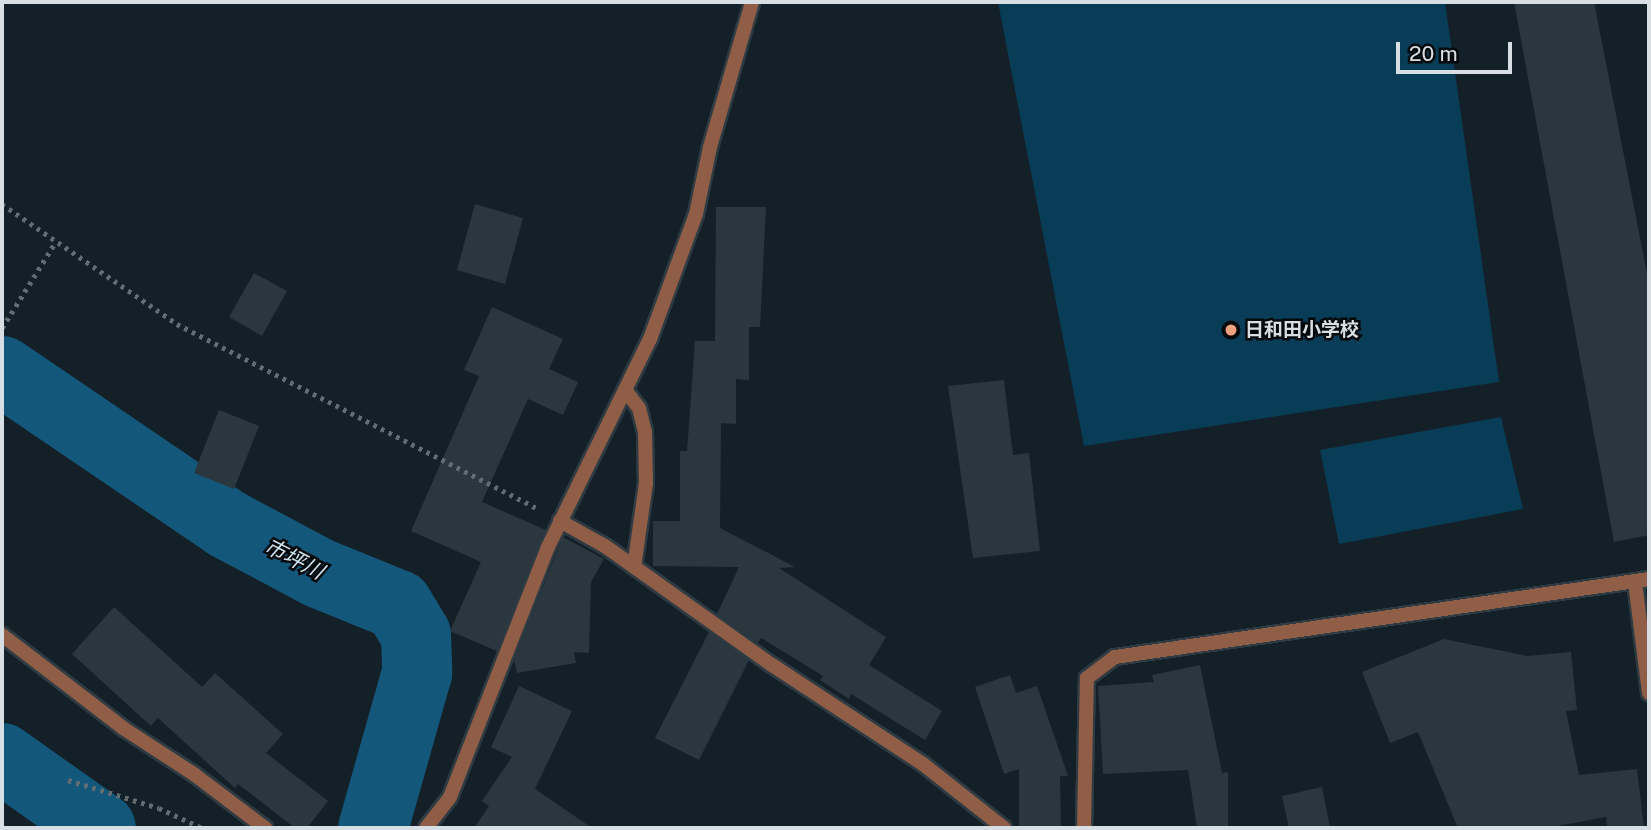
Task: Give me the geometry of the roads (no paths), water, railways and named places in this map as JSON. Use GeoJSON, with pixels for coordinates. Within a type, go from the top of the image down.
{"type":"FeatureCollection","features":[{"type":"Feature","properties":{"kind":"street"},"geometry":{"type":"LineString","coordinates":[[426,828],[450,797],[465,749],[560,521],[626,391],[696,214],[710,147],[752,2]]}},
{"type":"Feature","properties":{"kind":"street"},"geometry":{"type":"LineString","coordinates":[[626,391],[639,408],[645,432],[646,483],[634,567]]}},
{"type":"Feature","properties":{"kind":"street"},"geometry":{"type":"LineString","coordinates":[[560,521],[634,567],[923,764],[1004,828]]}},
{"type":"Feature","properties":{"kind":"street"},"geometry":{"type":"LineString","coordinates":[[1084,828],[1087,678],[1115,657],[1642,581],[1649,693]]}},
{"type":"Feature","properties":{"kind":"street"},"geometry":{"type":"LineString","coordinates":[[2,635],[123,728],[195,775],[265,828]]}},
{"type":"Feature","properties":{"kind":"waterway","name":"市坪川"},"geometry":{"type":"LineString","coordinates":[[2,371],[227,524],[319,573],[398,605],[416,635],[417,673],[373,828]]}},
{"type":"Feature","properties":{"kind":"waterway","name":"市坪川"},"geometry":{"type":"LineString","coordinates":[[2,758],[101,828]]}},
{"type":"Feature","properties":{"kind":"place","name":"日和田小学校"},"geometry":{"type":"Point","coordinates":[1231,330]}}]}
